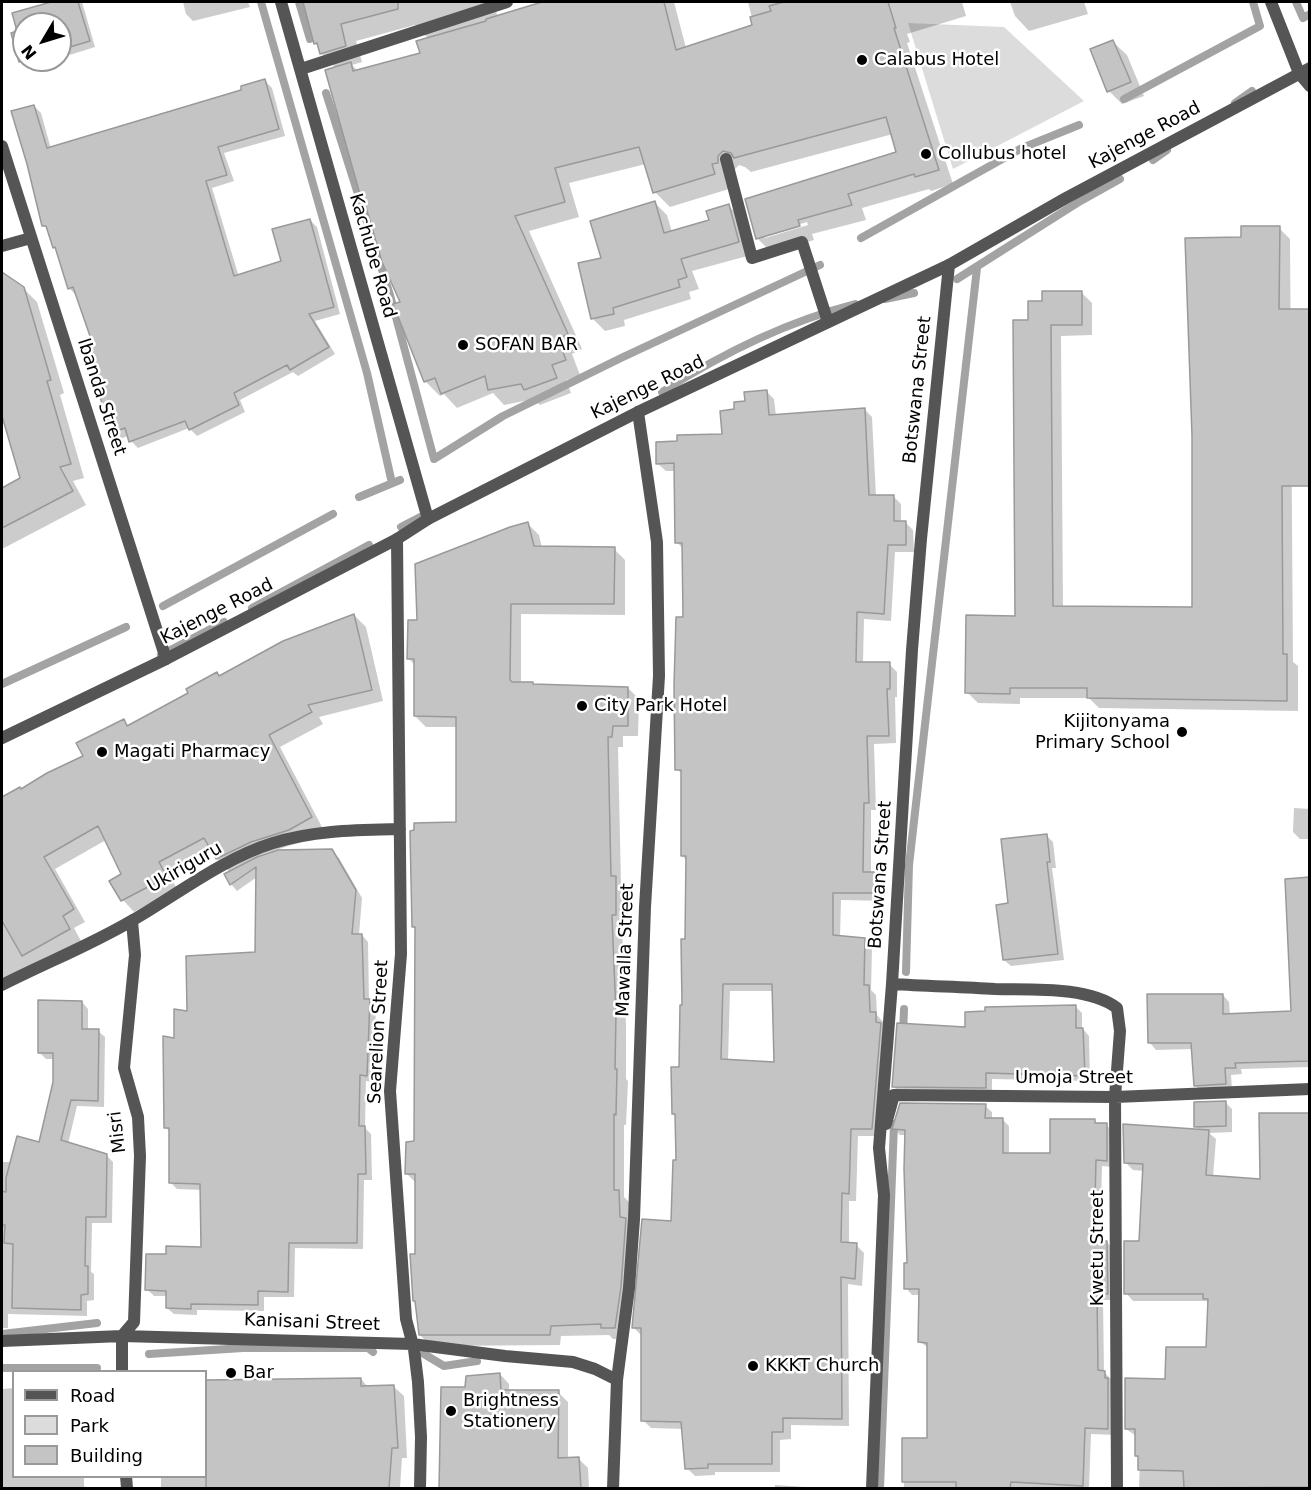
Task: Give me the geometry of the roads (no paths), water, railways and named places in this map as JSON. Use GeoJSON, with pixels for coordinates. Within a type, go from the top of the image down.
{"type":"FeatureCollection","features":[{"type":"Feature","properties":{"kind":"street","name":"Kachube Road"},"geometry":{"type":"LineString","coordinates":[[281,2],[428,519]]}},
{"type":"Feature","properties":{"kind":"street"},"geometry":{"type":"LineString","coordinates":[[301,69],[507,2]]}},
{"type":"Feature","properties":{"kind":"street"},"geometry":{"type":"LineString","coordinates":[[1271,2],[1310,86]]}},
{"type":"Feature","properties":{"kind":"street","name":"Kajenge Road"},"geometry":{"type":"LineString","coordinates":[[2,738],[166,659],[397,539],[428,519],[638,412],[949,265],[1066,198],[1304,71]]}},
{"type":"Feature","properties":{"kind":"street","name":"Ibanda Street"},"geometry":{"type":"LineString","coordinates":[[2,146],[166,659]]}},
{"type":"Feature","properties":{"kind":"street"},"geometry":{"type":"LineString","coordinates":[[726,159],[752,258],[802,242],[828,322]]}},
{"type":"Feature","properties":{"kind":"street"},"geometry":{"type":"LineString","coordinates":[[2,246],[31,238]]}},
{"type":"Feature","properties":{"kind":"street","name":"Botswana Street"},"geometry":{"type":"LineString","coordinates":[[872,1488],[884,1195],[879,1148],[892,984],[917,584],[949,265]]}},
{"type":"Feature","properties":{"kind":"street","name":"Mawalla Street"},"geometry":{"type":"LineString","coordinates":[[613,1488],[617,1380],[629,1288],[634,1219],[645,907],[659,676],[657,542],[638,412]]}},
{"type":"Feature","properties":{"kind":"street","name":"Searelion Street"},"geometry":{"type":"LineString","coordinates":[[397,539],[401,954],[390,1091],[406,1319],[418,1382],[421,1437],[420,1488]]}},
{"type":"Feature","properties":{"kind":"street","name":"Ukiriguru"},"geometry":{"type":"LineString","coordinates":[[2,985],[132,921],[235,859],[273,843],[320,833],[400,829]]}},
{"type":"Feature","properties":{"kind":"street","name":"Misri"},"geometry":{"type":"LineString","coordinates":[[122,1336],[134,1322],[140,1156],[138,1117],[124,1068],[135,955],[132,921]]}},
{"type":"Feature","properties":{"kind":"street","name":"Kwetu Street"},"geometry":{"type":"LineString","coordinates":[[892,984],[1049,991],[1107,1000],[1117,1008],[1120,1031],[1115,1097],[1117,1488]]}},
{"type":"Feature","properties":{"kind":"street","name":"Umoja Street"},"geometry":{"type":"LineString","coordinates":[[879,1148],[894,1095],[1115,1097],[1310,1089]]}},
{"type":"Feature","properties":{"kind":"street"},"geometry":{"type":"LineString","coordinates":[[122,1336],[122,1370]]}},
{"type":"Feature","properties":{"kind":"street","name":"Kanisani Street"},"geometry":{"type":"LineString","coordinates":[[2,1341],[122,1336],[412,1344],[573,1362],[595,1369],[617,1380]]}},
{"type":"Feature","properties":{"kind":"waterway"},"geometry":{"type":"LineString","coordinates":[[261,2],[367,373],[392,483]]}},
{"type":"Feature","properties":{"kind":"waterway"},"geometry":{"type":"LineString","coordinates":[[299,2],[310,39]]}},
{"type":"Feature","properties":{"kind":"waterway"},"geometry":{"type":"LineString","coordinates":[[1124,99],[1260,26],[1253,2]]}},
{"type":"Feature","properties":{"kind":"waterway"},"geometry":{"type":"LineString","coordinates":[[1296,2],[1303,18],[1310,14]]}},
{"type":"Feature","properties":{"kind":"waterway"},"geometry":{"type":"LineString","coordinates":[[1235,103],[1252,91]]}},
{"type":"Feature","properties":{"kind":"waterway"},"geometry":{"type":"LineString","coordinates":[[326,93],[390,295],[434,459],[503,416],[820,265]]}},
{"type":"Feature","properties":{"kind":"waterway"},"geometry":{"type":"LineString","coordinates":[[861,238],[1022,148],[1079,125]]}},
{"type":"Feature","properties":{"kind":"waterway"},"geometry":{"type":"LineString","coordinates":[[1153,160],[1167,150]]}},
{"type":"Feature","properties":{"kind":"waterway"},"geometry":{"type":"LineString","coordinates":[[957,279],[1077,203],[1120,179]]}},
{"type":"Feature","properties":{"kind":"waterway"},"geometry":{"type":"LineString","coordinates":[[906,972],[909,865],[977,268]]}},
{"type":"Feature","properties":{"kind":"waterway"},"geometry":{"type":"LineString","coordinates":[[885,299],[914,293]]}},
{"type":"Feature","properties":{"kind":"waterway"},"geometry":{"type":"LineString","coordinates":[[662,392],[755,340],[804,320],[855,304]]}},
{"type":"Feature","properties":{"kind":"waterway"},"geometry":{"type":"LineString","coordinates":[[359,497],[400,480]]}},
{"type":"Feature","properties":{"kind":"waterway"},"geometry":{"type":"LineString","coordinates":[[163,606],[333,514]]}},
{"type":"Feature","properties":{"kind":"waterway"},"geometry":{"type":"LineString","coordinates":[[401,527],[426,514]]}},
{"type":"Feature","properties":{"kind":"waterway"},"geometry":{"type":"LineString","coordinates":[[252,608],[369,545]]}},
{"type":"Feature","properties":{"kind":"waterway"},"geometry":{"type":"LineString","coordinates":[[161,655],[224,622]]}},
{"type":"Feature","properties":{"kind":"waterway"},"geometry":{"type":"LineString","coordinates":[[2,684],[126,627]]}},
{"type":"Feature","properties":{"kind":"waterway"},"geometry":{"type":"LineString","coordinates":[[903,1035],[904,1009]]}},
{"type":"Feature","properties":{"kind":"waterway"},"geometry":{"type":"LineString","coordinates":[[880,1488],[894,1124]]}},
{"type":"Feature","properties":{"kind":"waterway"},"geometry":{"type":"LineString","coordinates":[[2,1334],[97,1323]]}},
{"type":"Feature","properties":{"kind":"waterway"},"geometry":{"type":"LineString","coordinates":[[149,1354],[243,1348],[368,1348],[373,1352]]}},
{"type":"Feature","properties":{"kind":"waterway"},"geometry":{"type":"LineString","coordinates":[[424,1354],[444,1366],[477,1361]]}},
{"type":"Feature","properties":{"kind":"waterway"},"geometry":{"type":"LineString","coordinates":[[2,1368],[97,1368]]}},
{"type":"Feature","properties":{"kind":"place","name":"Calabus Hotel"},"geometry":{"type":"Point","coordinates":[862,60]}},
{"type":"Feature","properties":{"kind":"place","name":"Collubus hotel"},"geometry":{"type":"Point","coordinates":[926,154]}},
{"type":"Feature","properties":{"kind":"place","name":"SOFAN BAR"},"geometry":{"type":"Point","coordinates":[463,345]}},
{"type":"Feature","properties":{"kind":"place","name":"City Park Hotel"},"geometry":{"type":"Point","coordinates":[582,706]}},
{"type":"Feature","properties":{"kind":"place","name":"Kijitonyama Primary School"},"geometry":{"type":"Point","coordinates":[1182,732]}},
{"type":"Feature","properties":{"kind":"place","name":"Magati Pharmacy"},"geometry":{"type":"Point","coordinates":[102,752]}},
{"type":"Feature","properties":{"kind":"place","name":"KKKT Church"},"geometry":{"type":"Point","coordinates":[753,1366]}},
{"type":"Feature","properties":{"kind":"place","name":"Bar"},"geometry":{"type":"Point","coordinates":[231,1373]}},
{"type":"Feature","properties":{"kind":"place","name":"Brightness Stationery"},"geometry":{"type":"Point","coordinates":[451,1411]}}]}
